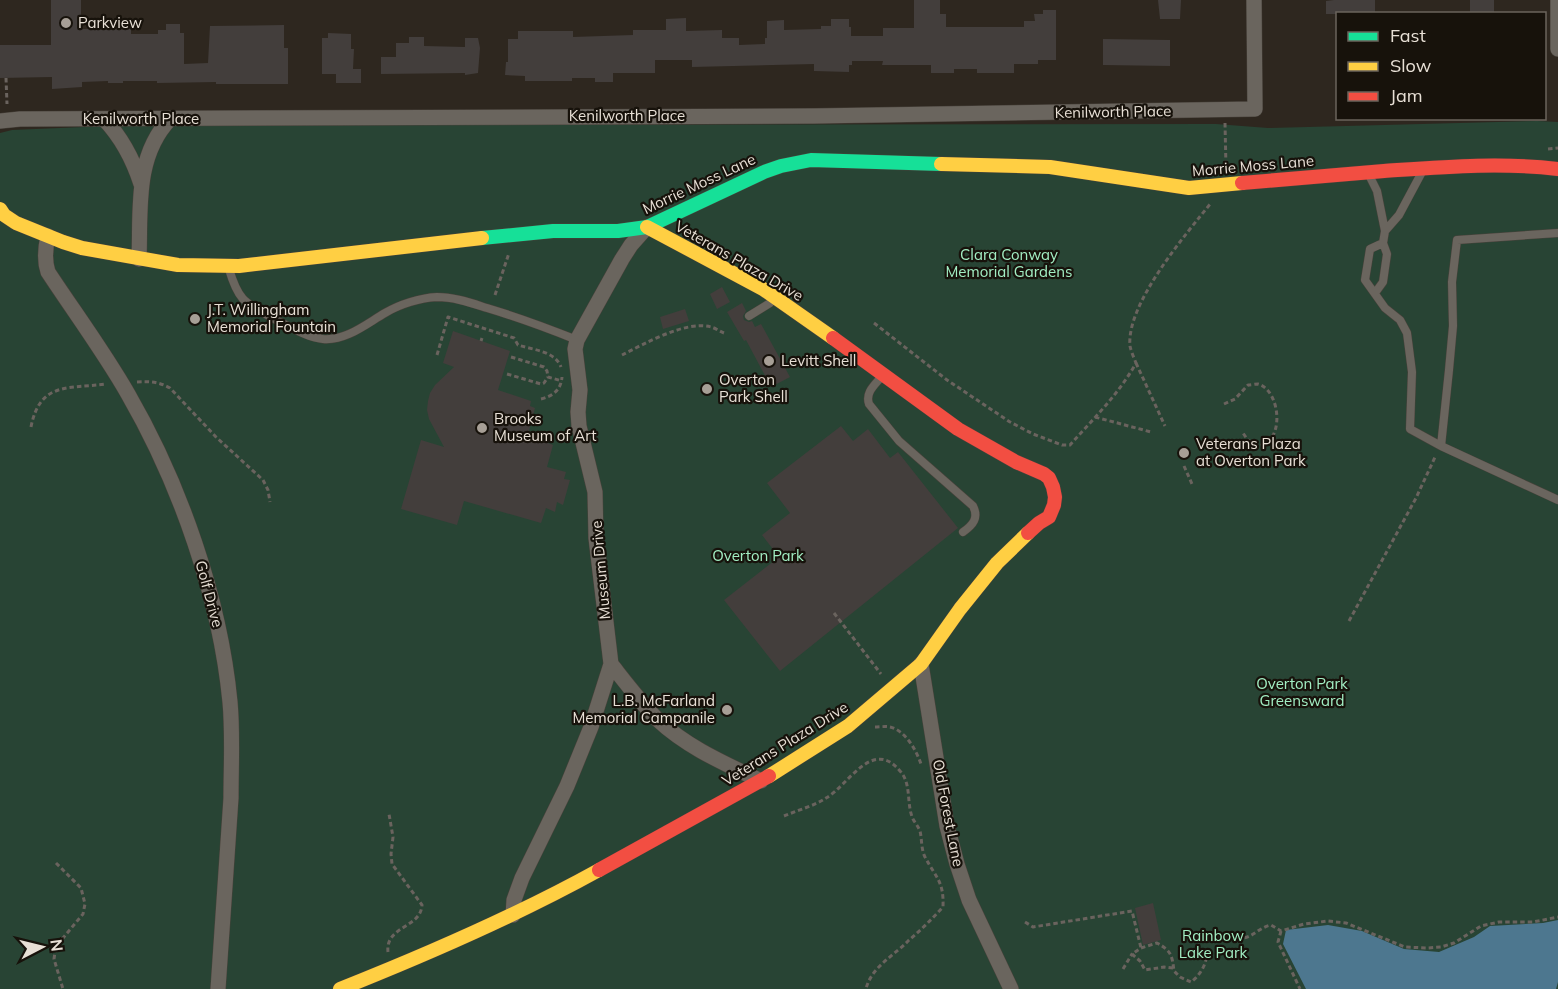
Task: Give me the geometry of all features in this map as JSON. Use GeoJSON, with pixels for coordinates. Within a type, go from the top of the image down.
{"type":"FeatureCollection","features":[{"type":"Feature","properties":{"kind":"street","name":"Kenilworth Place"},"geometry":{"type":"LineString","coordinates":[[0,122],[20,119],[835,115],[1255,109],[1254,0]]}},
{"type":"Feature","properties":{"kind":"street"},"geometry":{"type":"LineString","coordinates":[[1558,0],[1558,49]]}},
{"type":"Feature","properties":{"kind":"street"},"geometry":{"type":"LineString","coordinates":[[104,119],[114,129],[127,149],[141,184]]}},
{"type":"Feature","properties":{"kind":"street"},"geometry":{"type":"LineString","coordinates":[[140,259],[141,184],[146,159],[160,129],[170,119]]}},
{"type":"Feature","properties":{"kind":"street","name":"Morrie Moss Lane"},"geometry":{"type":"LineString","coordinates":[[2,212],[16,223],[82,248],[177,265],[239,266],[514,234],[553,231],[618,231],[647,227],[668,219],[756,175],[781,166],[811,160],[1050,167],[1189,188],[1424,168],[1502,165],[1558,169]]}},
{"type":"Feature","properties":{"kind":"street"},"geometry":{"type":"LineString","coordinates":[[577,340],[622,259],[647,227]]}},
{"type":"Feature","properties":{"kind":"street","name":"Veterans Plaza Drive"},"geometry":{"type":"LineString","coordinates":[[339,989],[393,968],[513,915],[761,781],[848,726],[921,664],[960,609],[997,563],[1049,517],[1054,505],[1053,487],[1049,478],[1044,474],[1016,462],[958,429],[775,297],[647,227]]}},
{"type":"Feature","properties":{"kind":"street","name":"Golf Drive"},"geometry":{"type":"LineString","coordinates":[[48,236],[45,256],[48,272],[112,369],[143,421],[186,520],[215,612],[230,704],[231,770],[218,989]]}},
{"type":"Feature","properties":{"kind":"street","name":"Museum Drive"},"geometry":{"type":"LineString","coordinates":[[513,915],[514,900],[522,878],[567,786],[591,727],[611,664],[596,538],[595,492],[579,426],[580,390],[575,349],[577,340]]}},
{"type":"Feature","properties":{"kind":"street"},"geometry":{"type":"LineString","coordinates":[[611,664],[659,721],[709,756],[761,781]]}},
{"type":"Feature","properties":{"kind":"street","name":"Old Forest Lane"},"geometry":{"type":"LineString","coordinates":[[921,664],[947,826],[957,864],[969,900],[1011,989]]}},
{"type":"Feature","properties":{"kind":"lane"},"geometry":{"type":"LineString","coordinates":[[1385,231],[1399,215],[1424,168]]}},
{"type":"Feature","properties":{"kind":"lane"},"geometry":{"type":"LineString","coordinates":[[1368,172],[1377,191],[1385,231],[1383,243],[1387,254],[1383,282],[1375,293]]}},
{"type":"Feature","properties":{"kind":"lane"},"geometry":{"type":"LineString","coordinates":[[1441,446],[1453,326],[1452,282],[1457,240],[1558,233]]}},
{"type":"Feature","properties":{"kind":"lane"},"geometry":{"type":"LineString","coordinates":[[1383,243],[1370,249],[1365,280],[1385,308],[1400,320],[1407,333],[1412,372],[1410,429],[1441,446],[1558,500]]}},
{"type":"Feature","properties":{"kind":"lane"},"geometry":{"type":"LineString","coordinates":[[228,266],[236,291],[246,303],[298,331],[324,339],[347,335],[398,307],[437,297],[461,300],[509,314],[577,340]]}},
{"type":"Feature","properties":{"kind":"lane"},"geometry":{"type":"LineString","coordinates":[[749,316],[770,303],[775,297]]}},
{"type":"Feature","properties":{"kind":"lane"},"geometry":{"type":"LineString","coordinates":[[883,375],[870,392],[869,404],[899,441],[974,506],[975,520],[972,526],[963,532]]}},
{"type":"Feature","properties":{"kind":"path"},"geometry":{"type":"LineString","coordinates":[[6,78],[7,104]]}},
{"type":"Feature","properties":{"kind":"path"},"geometry":{"type":"LineString","coordinates":[[1224,111],[1226,176]]}},
{"type":"Feature","properties":{"kind":"path"},"geometry":{"type":"LineString","coordinates":[[1165,426],[1130,346],[1132,327],[1142,300],[1179,243],[1214,199]]}},
{"type":"Feature","properties":{"kind":"path"},"geometry":{"type":"LineString","coordinates":[[495,295],[509,253]]}},
{"type":"Feature","properties":{"kind":"path"},"geometry":{"type":"LineString","coordinates":[[437,355],[448,317],[514,338],[518,345],[553,356],[559,362],[562,369],[560,387],[555,394],[541,399]]}},
{"type":"Feature","properties":{"kind":"path"},"geometry":{"type":"LineString","coordinates":[[874,323],[947,380],[1010,422],[1062,445],[1070,445],[1122,386],[1136,363]]}},
{"type":"Feature","properties":{"kind":"path"},"geometry":{"type":"LineString","coordinates":[[622,355],[666,334],[691,327],[709,326],[724,333]]}},
{"type":"Feature","properties":{"kind":"path"},"geometry":{"type":"LineString","coordinates":[[507,374],[541,384],[548,378],[544,367],[511,357]]}},
{"type":"Feature","properties":{"kind":"path"},"geometry":{"type":"LineString","coordinates":[[548,378],[562,381]]}},
{"type":"Feature","properties":{"kind":"path"},"geometry":{"type":"LineString","coordinates":[[134,383],[147,381],[161,383],[170,388],[216,437],[263,480],[270,502]]}},
{"type":"Feature","properties":{"kind":"path"},"geometry":{"type":"LineString","coordinates":[[31,427],[38,404],[45,396],[67,387],[109,384]]}},
{"type":"Feature","properties":{"kind":"path"},"geometry":{"type":"LineString","coordinates":[[1224,404],[1235,399],[1248,385],[1258,384],[1267,391],[1274,403],[1277,419],[1275,432],[1262,446],[1256,446],[1243,433]]}},
{"type":"Feature","properties":{"kind":"path"},"geometry":{"type":"LineString","coordinates":[[1095,417],[1151,432]]}},
{"type":"Feature","properties":{"kind":"path"},"geometry":{"type":"LineString","coordinates":[[1348,621],[1416,498],[1441,446]]}},
{"type":"Feature","properties":{"kind":"path"},"geometry":{"type":"LineString","coordinates":[[1184,466],[1192,484]]}},
{"type":"Feature","properties":{"kind":"path"},"geometry":{"type":"LineString","coordinates":[[834,613],[881,674]]}},
{"type":"Feature","properties":{"kind":"path"},"geometry":{"type":"LineString","coordinates":[[874,728],[885,726],[903,735],[915,749],[923,769]]}},
{"type":"Feature","properties":{"kind":"path"},"geometry":{"type":"LineString","coordinates":[[784,816],[826,798],[859,767],[871,761],[883,760],[892,763],[901,771],[906,782],[913,819],[919,828],[925,857],[943,887],[943,907],[908,942],[886,959],[873,974],[866,989]]}},
{"type":"Feature","properties":{"kind":"path"},"geometry":{"type":"LineString","coordinates":[[389,814],[393,837],[392,864],[422,905],[422,911],[391,936],[387,948],[389,956]]}},
{"type":"Feature","properties":{"kind":"path"},"geometry":{"type":"LineString","coordinates":[[56,863],[81,888],[85,904],[83,914],[58,944],[55,952],[54,959],[63,989]]}},
{"type":"Feature","properties":{"kind":"path"},"geometry":{"type":"LineString","coordinates":[[1025,922],[1033,927],[1132,911],[1141,948]]}},
{"type":"Feature","properties":{"kind":"path"},"geometry":{"type":"LineString","coordinates":[[1123,969],[1132,954],[1141,948],[1157,943],[1166,948],[1172,957],[1174,971],[1191,982],[1206,964],[1206,959],[1199,953],[1197,944],[1203,935],[1208,933],[1217,937],[1223,935],[1243,938],[1264,926],[1271,925],[1281,931],[1304,924],[1328,921],[1346,923],[1405,947],[1427,948],[1454,943],[1481,926],[1500,922],[1533,922],[1558,917]]}},
{"type":"Feature","properties":{"kind":"path"},"geometry":{"type":"LineString","coordinates":[[1281,931],[1278,942],[1280,950],[1300,989]]}},
{"type":"Feature","properties":{"kind":"path"},"geometry":{"type":"LineString","coordinates":[[1132,954],[1145,970],[1173,968]]}},
{"type":"Feature","properties":{"kind":"green space","name":"Overton Park"},"geometry":{"type":"Polygon","coordinates":[[[1558,122],[1558,989],[0,989],[0,133],[12,130],[132,125],[1216,124],[1268,128],[1558,122]]]}},
{"type":"Feature","properties":{"kind":"water"},"geometry":{"type":"Polygon","coordinates":[[[1558,920],[1556,989],[1306,989],[1283,944],[1286,930],[1328,925],[1362,931],[1404,949],[1439,952],[1474,937],[1490,926],[1558,920]]]}},
{"type":"Feature","properties":{"kind":"building"},"geometry":{"type":"Polygon","coordinates":[[[51,0],[81,0],[81,29],[131,28],[131,34],[158,34],[158,30],[166,30],[166,24],[180,24],[180,33],[184,33],[184,64],[208,63],[210,26],[284,25],[284,48],[288,48],[288,84],[157,83],[157,81],[108,83],[108,81],[82,82],[82,87],[52,89],[52,77],[0,78],[0,45],[51,45],[51,0]]]}},
{"type":"Feature","properties":{"kind":"building"},"geometry":{"type":"Polygon","coordinates":[[[914,0],[940,0],[940,14],[946,14],[946,27],[1024,27],[1024,21],[1035,21],[1034,14],[1043,14],[1043,10],[1056,10],[1056,60],[1038,60],[1038,64],[1014,64],[1014,73],[977,73],[977,69],[954,69],[954,73],[931,73],[931,65],[882,65],[883,61],[852,61],[852,65],[849,65],[849,72],[814,71],[814,64],[692,67],[692,60],[655,60],[655,73],[613,73],[613,82],[595,82],[595,78],[572,78],[572,81],[525,81],[525,76],[505,75],[506,62],[508,62],[508,39],[518,39],[518,31],[573,31],[573,37],[633,35],[633,30],[666,30],[666,19],[686,18],[686,31],[722,30],[722,38],[739,38],[739,45],[765,44],[767,21],[784,20],[784,30],[821,29],[821,26],[831,26],[831,19],[849,19],[851,36],[883,36],[883,28],[914,28],[914,0]]]}},
{"type":"Feature","properties":{"kind":"building"},"geometry":{"type":"Polygon","coordinates":[[[1158,0],[1181,0],[1180,19],[1160,19],[1158,0]]]}},
{"type":"Feature","properties":{"kind":"building"},"geometry":{"type":"Polygon","coordinates":[[[1375,0],[1375,12],[1326,14],[1326,1],[1375,0]]]}},
{"type":"Feature","properties":{"kind":"building"},"geometry":{"type":"Polygon","coordinates":[[[1470,0],[1494,0],[1494,12],[1470,12],[1470,0]]]}},
{"type":"Feature","properties":{"kind":"building"},"geometry":{"type":"Polygon","coordinates":[[[328,33],[351,34],[351,49],[354,49],[353,69],[361,69],[361,83],[336,83],[336,74],[322,74],[322,38],[328,38],[328,33]]]}},
{"type":"Feature","properties":{"kind":"building"},"geometry":{"type":"Polygon","coordinates":[[[409,37],[424,37],[424,46],[465,47],[465,38],[478,38],[480,48],[478,73],[465,75],[465,73],[381,74],[381,57],[396,57],[396,43],[409,43],[409,37]]]}},
{"type":"Feature","properties":{"kind":"building"},"geometry":{"type":"Polygon","coordinates":[[[1103,39],[1170,40],[1170,66],[1103,65],[1103,39]]]}},
{"type":"Feature","properties":{"kind":"building"},"geometry":{"type":"Polygon","coordinates":[[[722,287],[730,302],[717,309],[710,294],[722,287]]]}},
{"type":"Feature","properties":{"kind":"building","name":"Levitt Shell"},"geometry":{"type":"Polygon","coordinates":[[[742,303],[746,311],[743,316],[744,320],[752,321],[755,327],[761,324],[790,377],[771,387],[746,340],[744,341],[727,312],[742,303]]]}},
{"type":"Feature","properties":{"kind":"building"},"geometry":{"type":"Polygon","coordinates":[[[685,309],[689,321],[663,329],[660,317],[685,309]]]}},
{"type":"Feature","properties":{"kind":"building","name":"Brooks Museum of Art"},"geometry":{"type":"Polygon","coordinates":[[[453,331],[510,351],[498,390],[531,401],[530,406],[535,408],[529,431],[549,437],[548,443],[553,445],[547,467],[566,472],[564,479],[570,480],[563,505],[557,502],[555,512],[546,508],[541,523],[464,501],[457,525],[401,509],[421,440],[444,447],[429,419],[427,410],[430,393],[435,385],[454,367],[443,363],[453,331]]]}},
{"type":"Feature","properties":{"kind":"building"},"geometry":{"type":"Polygon","coordinates":[[[841,426],[853,441],[868,429],[890,458],[898,452],[958,528],[780,671],[724,600],[779,557],[762,535],[790,513],[767,483],[841,426]]]}},
{"type":"Feature","properties":{"kind":"building"},"geometry":{"type":"Polygon","coordinates":[[[1153,903],[1161,940],[1143,945],[1135,908],[1153,903]]]}},
{"type":"Feature","properties":{"kind":"traffic: fast"},"geometry":{"type":"LineString","coordinates":[[482,238],[553,231],[618,231],[647,227],[764,172],[811,160],[941,164]]}},
{"type":"Feature","properties":{"kind":"traffic: slow"},"geometry":{"type":"LineString","coordinates":[[941,164],[1050,167],[1189,188],[1242,183]]}},
{"type":"Feature","properties":{"kind":"traffic: slow"},"geometry":{"type":"LineString","coordinates":[[0,209],[4,215],[16,223],[82,248],[178,265],[239,266],[482,238]]}},
{"type":"Feature","properties":{"kind":"traffic: slow"},"geometry":{"type":"LineString","coordinates":[[647,227],[763,289],[833,338]]}},
{"type":"Feature","properties":{"kind":"traffic: slow"},"geometry":{"type":"LineString","coordinates":[[769,776],[848,726],[921,664],[960,609],[997,563],[1028,533]]}},
{"type":"Feature","properties":{"kind":"traffic: slow"},"geometry":{"type":"LineString","coordinates":[[340,989],[471,934],[599,870]]}},
{"type":"Feature","properties":{"kind":"traffic: jam"},"geometry":{"type":"LineString","coordinates":[[1242,183],[1449,167],[1514,166],[1558,169]]}},
{"type":"Feature","properties":{"kind":"traffic: jam"},"geometry":{"type":"LineString","coordinates":[[833,338],[958,429],[1049,478],[1055,497],[1054,505],[1049,517],[1028,533]]}},
{"type":"Feature","properties":{"kind":"traffic: jam"},"geometry":{"type":"LineString","coordinates":[[599,870],[769,776]]}},
{"type":"Feature","properties":{"kind":"place","name":"Parkview"},"geometry":{"type":"Point","coordinates":[66,23]}},
{"type":"Feature","properties":{"kind":"place","name":"J.T. Willingham Memorial Fountain"},"geometry":{"type":"Point","coordinates":[195,319]}},
{"type":"Feature","properties":{"kind":"place","name":"Levitt Shell"},"geometry":{"type":"Point","coordinates":[769,361]}},
{"type":"Feature","properties":{"kind":"place","name":"Overton Park Shell"},"geometry":{"type":"Point","coordinates":[707,389]}},
{"type":"Feature","properties":{"kind":"place","name":"Brooks Museum of Art"},"geometry":{"type":"Point","coordinates":[482,428]}},
{"type":"Feature","properties":{"kind":"place","name":"Veterans Plaza at Overton Park"},"geometry":{"type":"Point","coordinates":[1184,453]}},
{"type":"Feature","properties":{"kind":"place","name":"L.B. McFarland Memorial Campanile"},"geometry":{"type":"Point","coordinates":[727,710]}},
{"type":"Feature","properties":{"kind":"park label","name":"Clara Conway Memorial Gardens"},"geometry":{"type":"Point","coordinates":[1009,264]}},
{"type":"Feature","properties":{"kind":"park label","name":"Overton Park Greensward"},"geometry":{"type":"Point","coordinates":[1302,692]}},
{"type":"Feature","properties":{"kind":"park label","name":"Rainbow Lake Park"},"geometry":{"type":"Point","coordinates":[1213,944]}}]}
